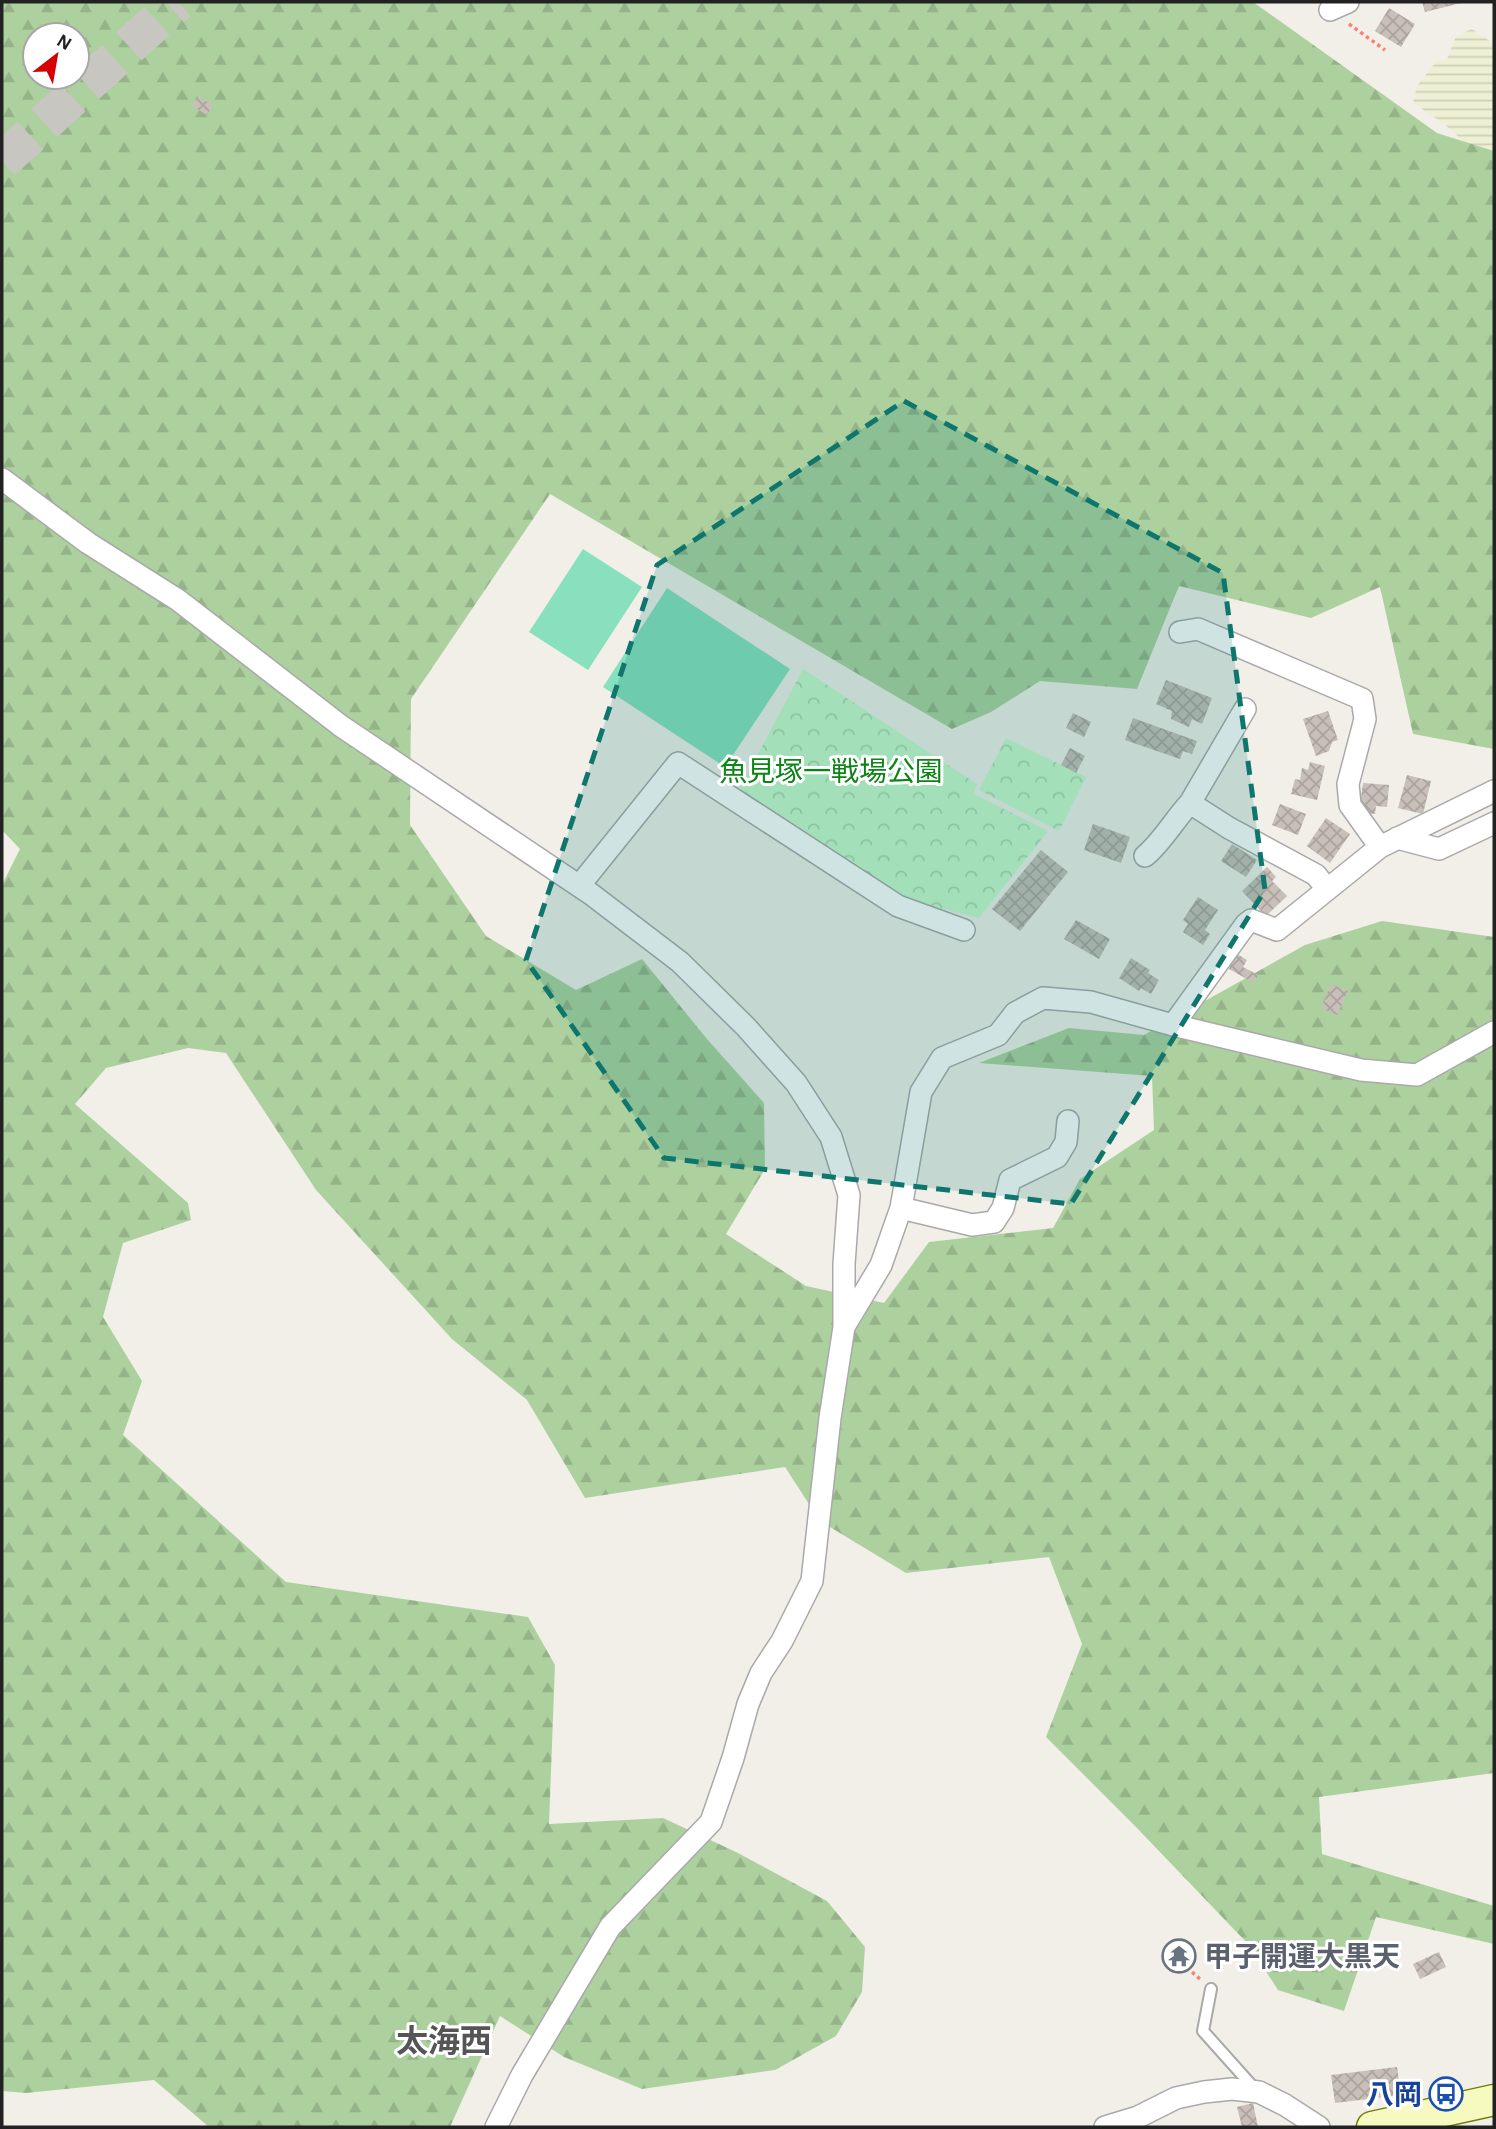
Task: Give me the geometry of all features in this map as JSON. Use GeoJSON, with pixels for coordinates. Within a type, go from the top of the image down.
{"type":"FeatureCollection","features":[{"type":"Feature","properties":{"kind":"main road"},"geometry":{"type":"LineString","coordinates":[[1372,2127],[1494,2100]]}},
{"type":"Feature","properties":{"kind":"street"},"geometry":{"type":"LineString","coordinates":[[2,479],[88,542],[178,600],[341,726],[579,886],[680,962],[746,1027],[796,1083],[831,1137],[849,1195],[844,1264],[844,1326],[830,1418],[812,1581],[782,1641],[761,1673],[748,1704],[711,1822],[610,1927],[523,2075],[496,2127]]}},
{"type":"Feature","properties":{"kind":"street"},"geometry":{"type":"LineString","coordinates":[[1180,632],[1198,629],[1362,699],[1365,719],[1349,784],[1350,805],[1388,843],[1440,849],[1494,823]]}},
{"type":"Feature","properties":{"kind":"street"},"geometry":{"type":"LineString","coordinates":[[1145,856],[1159,844],[1190,803],[1245,709]]}},
{"type":"Feature","properties":{"kind":"street"},"geometry":{"type":"LineString","coordinates":[[579,886],[678,764],[898,906],[964,930]]}},
{"type":"Feature","properties":{"kind":"street"},"geometry":{"type":"LineString","coordinates":[[1173,1025],[1251,920],[1277,930],[1388,843],[1494,791]]}},
{"type":"Feature","properties":{"kind":"street"},"geometry":{"type":"LineString","coordinates":[[1190,803],[1229,828],[1316,875],[1327,889]]}},
{"type":"Feature","properties":{"kind":"street"},"geometry":{"type":"LineString","coordinates":[[844,1326],[881,1265],[901,1208],[921,1092],[942,1058],[998,1035],[1015,1013],[1043,998],[1091,1002],[1173,1025],[1361,1070],[1417,1075],[1494,1032]]}},
{"type":"Feature","properties":{"kind":"street"},"geometry":{"type":"LineString","coordinates":[[901,1208],[972,1225],[994,1223],[1003,1208],[1010,1180],[1057,1157],[1066,1142],[1069,1121]]}},
{"type":"Feature","properties":{"kind":"street"},"geometry":{"type":"LineString","coordinates":[[1105,2127],[1138,2117],[1175,2098],[1204,2091],[1232,2089],[1259,2092],[1319,2127]]}},
{"type":"Feature","properties":{"kind":"lane"},"geometry":{"type":"LineString","coordinates":[[1210,1989],[1202,2031],[1259,2092]]}},
{"type":"Feature","properties":{"kind":"highlighted area"},"geometry":{"type":"Polygon","coordinates":[[[904,401],[1223,573],[1265,890],[1071,1204],[664,1158],[526,960],[657,565],[904,401]]]}},
{"type":"Feature","properties":{"kind":"green space"},"geometry":{"type":"Polygon","coordinates":[[[2,2],[1253,2],[1437,133],[1494,151],[1494,749],[1413,734],[1380,587],[1311,618],[1179,586],[1137,689],[1040,681],[991,712],[952,729],[550,494],[411,699],[410,825],[486,936],[576,990],[642,959],[707,1039],[764,1103],[765,1169],[726,1234],[806,1286],[884,1303],[929,1242],[1053,1228],[1080,1179],[1154,1130],[1152,1076],[979,1063],[1069,1028],[1144,1035],[1305,945],[1382,921],[1494,937],[1494,1773],[1319,1797],[1322,1854],[1494,1906],[1494,1944],[1376,1917],[1344,2011],[1278,1990],[1249,1945],[1046,1737],[1082,1644],[1049,1557],[906,1573],[820,1521],[785,1467],[585,1498],[527,1400],[452,1339],[316,1190],[226,1053],[188,1048],[106,1068],[75,1104],[188,1203],[191,1220],[123,1243],[103,1317],[142,1381],[123,1435],[286,1582],[528,1617],[555,1665],[549,1824],[663,1818],[736,1852],[827,1901],[865,1947],[862,1992],[836,2036],[775,2070],[642,2089],[564,2057],[500,2016],[450,2127],[209,2127],[154,2080],[26,2093],[2,2091],[2,885],[20,849],[2,830],[2,2]]]}},
{"type":"Feature","properties":{"kind":"green space"},"geometry":{"type":"Polygon","coordinates":[[[1472,29],[1494,44],[1494,165],[1482,158],[1443,123],[1413,103],[1417,86],[1436,62],[1447,59],[1456,36],[1472,29]]]}},
{"type":"Feature","properties":{"kind":"green space"},"geometry":{"type":"Polygon","coordinates":[[[583,549],[642,587],[588,670],[529,632],[583,549]]]}},
{"type":"Feature","properties":{"kind":"green space"},"geometry":{"type":"Polygon","coordinates":[[[667,588],[790,669],[725,767],[603,687],[667,588]]]}},
{"type":"Feature","properties":{"kind":"green space","name":"魚見塚一戦場公園"},"geometry":{"type":"Polygon","coordinates":[[[803,669],[977,784],[974,794],[1048,831],[979,918],[902,899],[737,794],[803,669]]]}},
{"type":"Feature","properties":{"kind":"green space"},"geometry":{"type":"Polygon","coordinates":[[[1006,738],[1086,777],[1059,831],[979,790],[1006,738]]]}},
{"type":"Feature","properties":{"kind":"building"},"geometry":{"type":"Polygon","coordinates":[[[1422,2],[1461,2],[1461,3],[1425,12],[1422,2]]]}},
{"type":"Feature","properties":{"kind":"building"},"geometry":{"type":"Polygon","coordinates":[[[1389,8],[1415,24],[1401,47],[1375,31],[1389,8]]]}},
{"type":"Feature","properties":{"kind":"building"},"geometry":{"type":"Polygon","coordinates":[[[197,96],[213,105],[207,115],[192,106],[197,96]]]}},
{"type":"Feature","properties":{"kind":"building"},"geometry":{"type":"Polygon","coordinates":[[[1166,680],[1212,698],[1202,724],[1192,719],[1189,727],[1171,719],[1172,711],[1156,704],[1166,680]]]}},
{"type":"Feature","properties":{"kind":"building"},"geometry":{"type":"Polygon","coordinates":[[[1328,711],[1338,740],[1332,742],[1329,751],[1316,756],[1303,719],[1328,711]]]}},
{"type":"Feature","properties":{"kind":"building"},"geometry":{"type":"Polygon","coordinates":[[[1073,713],[1091,722],[1084,737],[1066,728],[1073,713]]]}},
{"type":"Feature","properties":{"kind":"building"},"geometry":{"type":"Polygon","coordinates":[[[1133,718],[1197,741],[1192,754],[1183,751],[1180,759],[1125,740],[1133,718]]]}},
{"type":"Feature","properties":{"kind":"building"},"geometry":{"type":"Polygon","coordinates":[[[1070,748],[1085,756],[1076,773],[1061,765],[1070,748]]]}},
{"type":"Feature","properties":{"kind":"building"},"geometry":{"type":"Polygon","coordinates":[[[1310,762],[1325,766],[1317,800],[1291,794],[1295,779],[1300,780],[1302,768],[1308,770],[1310,762]]]}},
{"type":"Feature","properties":{"kind":"building"},"geometry":{"type":"Polygon","coordinates":[[[1407,775],[1431,781],[1423,814],[1398,808],[1407,775]]]}},
{"type":"Feature","properties":{"kind":"building"},"geometry":{"type":"Polygon","coordinates":[[[1363,783],[1389,785],[1387,807],[1376,806],[1375,814],[1359,812],[1363,783]]]}},
{"type":"Feature","properties":{"kind":"building"},"geometry":{"type":"Polygon","coordinates":[[[1280,804],[1306,814],[1298,835],[1272,825],[1280,804]]]}},
{"type":"Feature","properties":{"kind":"building"},"geometry":{"type":"Polygon","coordinates":[[[1326,818],[1350,834],[1330,863],[1307,846],[1326,818]]]}},
{"type":"Feature","properties":{"kind":"building"},"geometry":{"type":"Polygon","coordinates":[[[1093,824],[1130,837],[1121,863],[1084,850],[1093,824]]]}},
{"type":"Feature","properties":{"kind":"building"},"geometry":{"type":"Polygon","coordinates":[[[1232,844],[1257,860],[1246,877],[1221,861],[1232,844]]]}},
{"type":"Feature","properties":{"kind":"building"},"geometry":{"type":"Polygon","coordinates":[[[1041,850],[1068,872],[1020,931],[992,909],[1041,850]]]}},
{"type":"Feature","properties":{"kind":"building"},"geometry":{"type":"Polygon","coordinates":[[[1267,867],[1276,877],[1272,881],[1287,896],[1266,916],[1242,891],[1267,867]]]}},
{"type":"Feature","properties":{"kind":"building"},"geometry":{"type":"Polygon","coordinates":[[[1198,897],[1218,910],[1205,930],[1210,934],[1203,945],[1183,932],[1188,924],[1183,920],[1198,897]]]}},
{"type":"Feature","properties":{"kind":"building"},"geometry":{"type":"Polygon","coordinates":[[[1076,920],[1110,939],[1099,959],[1064,939],[1076,920]]]}},
{"type":"Feature","properties":{"kind":"building"},"geometry":{"type":"Polygon","coordinates":[[[1232,951],[1247,960],[1243,967],[1258,975],[1254,983],[1229,969],[1231,964],[1227,961],[1232,951]]]}},
{"type":"Feature","properties":{"kind":"building"},"geometry":{"type":"Polygon","coordinates":[[[1131,958],[1150,970],[1148,973],[1159,980],[1151,994],[1141,988],[1139,991],[1119,978],[1131,958]]]}},
{"type":"Feature","properties":{"kind":"building"},"geometry":{"type":"Polygon","coordinates":[[[1331,984],[1348,991],[1337,1015],[1321,1008],[1331,984]]]}},
{"type":"Feature","properties":{"kind":"building","name":"甲子開運大黒天"},"geometry":{"type":"Polygon","coordinates":[[[1177,1946],[1189,1953],[1185,1960],[1190,1962],[1187,1969],[1182,1966],[1179,1971],[1167,1964],[1177,1946]]]}},
{"type":"Feature","properties":{"kind":"building"},"geometry":{"type":"Polygon","coordinates":[[[1439,1952],[1446,1967],[1420,1979],[1413,1964],[1439,1952]]]}},
{"type":"Feature","properties":{"kind":"building"},"geometry":{"type":"Polygon","coordinates":[[[1397,2067],[1401,2095],[1335,2103],[1331,2075],[1397,2067]]]}},
{"type":"Feature","properties":{"kind":"building"},"geometry":{"type":"Polygon","coordinates":[[[1253,2103],[1258,2127],[1242,2127],[1237,2107],[1253,2103]]]}},
{"type":"Feature","properties":{"kind":"tunnel"},"geometry":{"type":"LineString","coordinates":[[2,161],[178,2]]}},
{"type":"Feature","properties":{"kind":"place","name":"甲子開運大黒天"},"geometry":{"type":"Point","coordinates":[1179,1956]}},
{"type":"Feature","properties":{"kind":"place","name":"八岡"},"geometry":{"type":"Point","coordinates":[1446,2094]}},
{"type":"Feature","properties":{"kind":"district","name":"太海西"},"geometry":{"type":"Point","coordinates":[444,2041]}}]}
